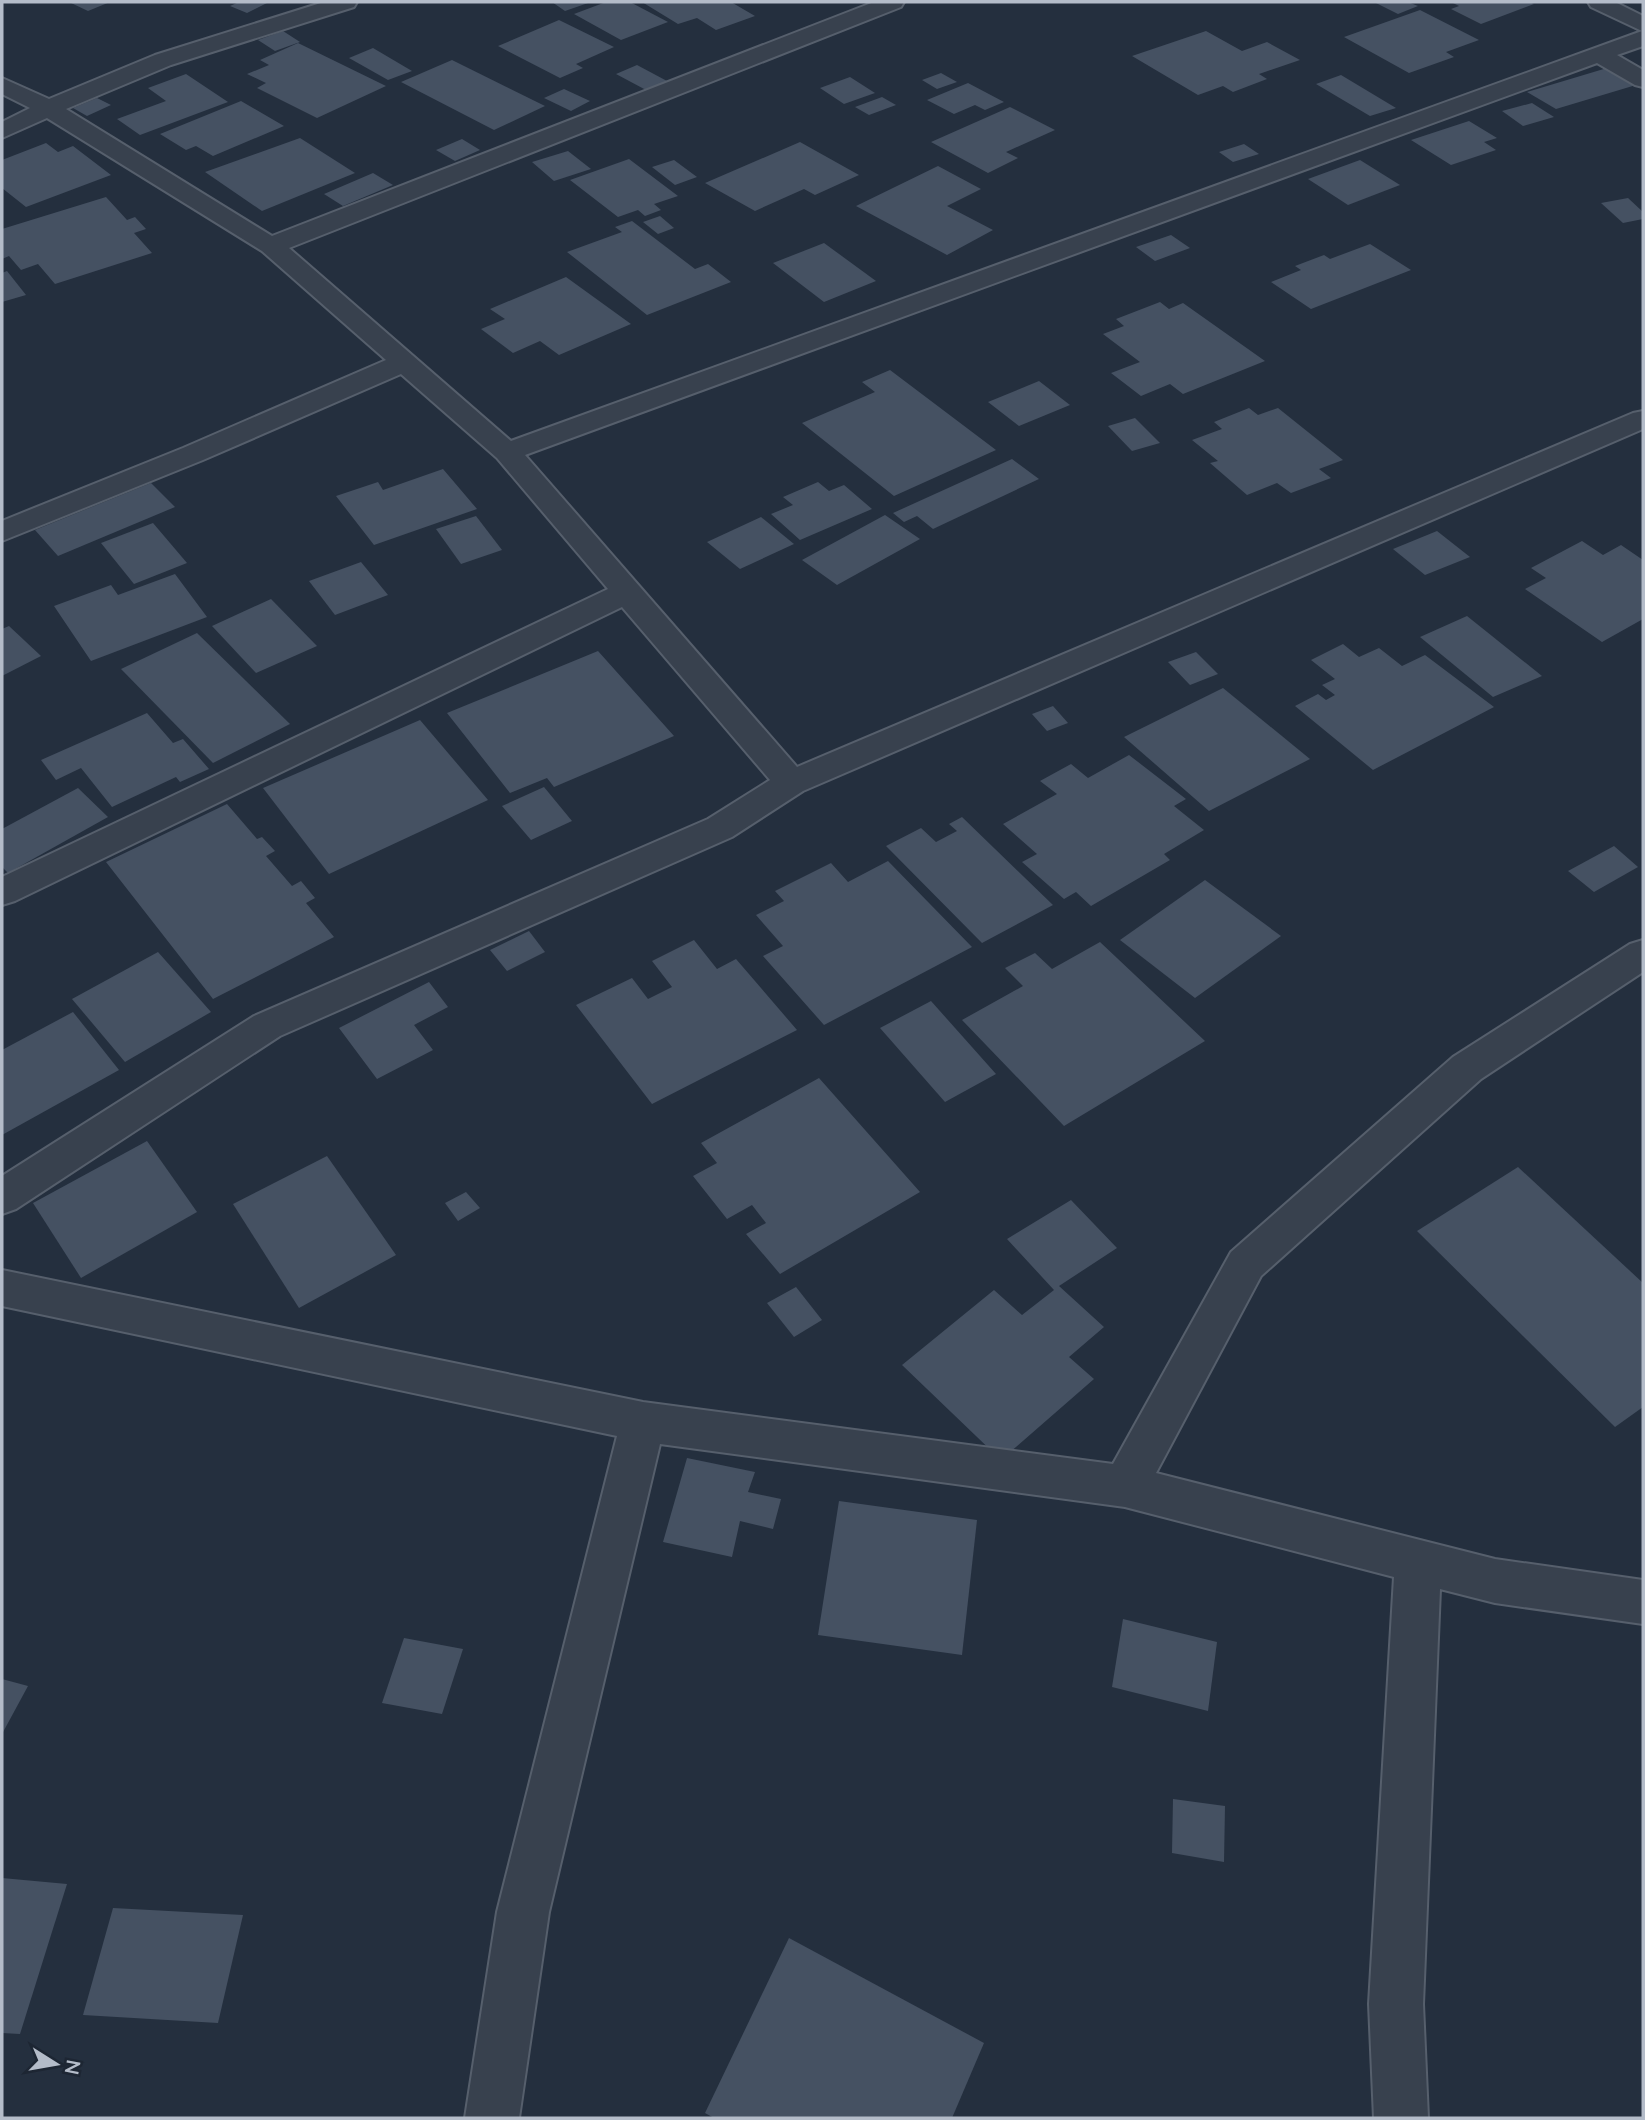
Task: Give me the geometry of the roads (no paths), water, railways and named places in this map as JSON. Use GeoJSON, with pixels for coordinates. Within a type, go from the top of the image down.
{"type":"FeatureCollection","features":[{"type":"Feature","properties":{"kind":"street"},"geometry":{"type":"LineString","coordinates":[[2,131],[48,108],[163,60],[346,2]]}},
{"type":"Feature","properties":{"kind":"street"},"geometry":{"type":"LineString","coordinates":[[271,246],[893,2]]}},
{"type":"Feature","properties":{"kind":"street"},"geometry":{"type":"LineString","coordinates":[[1599,2],[1643,25]]}},
{"type":"Feature","properties":{"kind":"street"},"geometry":{"type":"LineString","coordinates":[[507,452],[1643,38]]}},
{"type":"Feature","properties":{"kind":"street"},"geometry":{"type":"LineString","coordinates":[[1598,54],[1643,80]]}},
{"type":"Feature","properties":{"kind":"street"},"geometry":{"type":"LineString","coordinates":[[2,85],[48,108],[271,246],[507,452],[791,783]]}},
{"type":"Feature","properties":{"kind":"street"},"geometry":{"type":"LineString","coordinates":[[2,532],[193,454],[405,362]]}},
{"type":"Feature","properties":{"kind":"street"},"geometry":{"type":"LineString","coordinates":[[2,1197],[267,1026],[720,828],[791,783],[1643,419]]}},
{"type":"Feature","properties":{"kind":"street"},"geometry":{"type":"LineString","coordinates":[[2,892],[627,592]]}},
{"type":"Feature","properties":{"kind":"street"},"geometry":{"type":"LineString","coordinates":[[1125,1486],[1246,1264],[1467,1068],[1643,954]]}},
{"type":"Feature","properties":{"kind":"street"},"geometry":{"type":"LineString","coordinates":[[2,1288],[643,1422],[1125,1486],[1495,1581],[1643,1602]]}},
{"type":"Feature","properties":{"kind":"street"},"geometry":{"type":"LineString","coordinates":[[492,2118],[523,1912],[643,1422]]}},
{"type":"Feature","properties":{"kind":"street"},"geometry":{"type":"LineString","coordinates":[[1401,2118],[1396,2004],[1418,1562]]}}]}
